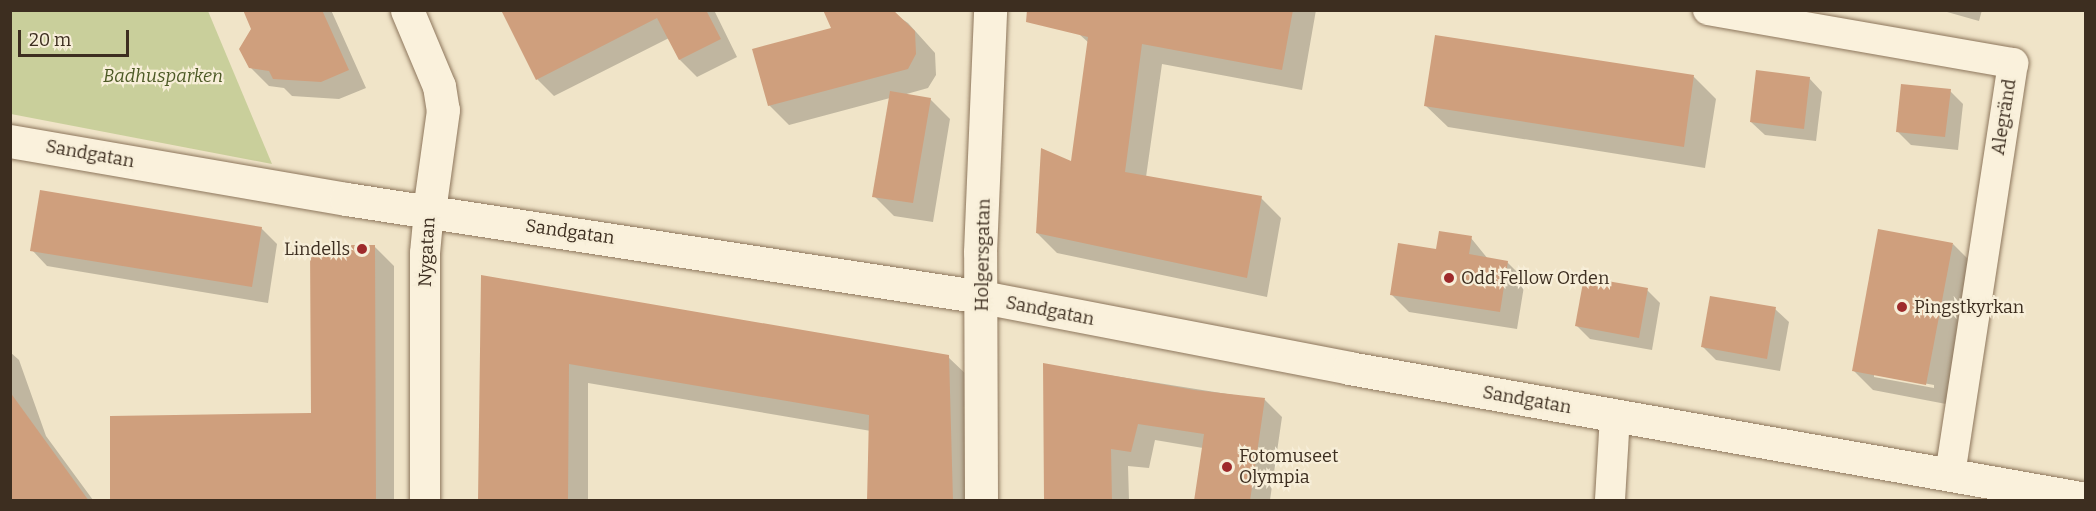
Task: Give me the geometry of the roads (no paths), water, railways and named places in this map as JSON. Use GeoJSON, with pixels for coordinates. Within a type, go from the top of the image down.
{"type":"FeatureCollection","features":[{"type":"Feature","properties":{"kind":"main road","name":"Nygatan"},"geometry":{"type":"LineString","coordinates":[[407,10],[439,86],[443,110],[429,212]]}},
{"type":"Feature","properties":{"kind":"main road","name":"Holgersgatan"},"geometry":{"type":"LineString","coordinates":[[981,501],[982,297],[990,10]]}},
{"type":"Feature","properties":{"kind":"main road","name":"Sandgatan"},"geometry":{"type":"LineString","coordinates":[[10,141],[429,212],[982,297],[1615,415],[2085,499]]}},
{"type":"Feature","properties":{"kind":"street","name":"Alegränd"},"geometry":{"type":"LineString","coordinates":[[1708,10],[2013,63],[1950,476]]}},
{"type":"Feature","properties":{"kind":"street","name":"Nygatan"},"geometry":{"type":"LineString","coordinates":[[424,501],[425,253],[429,212]]}},
{"type":"Feature","properties":{"kind":"street"},"geometry":{"type":"LineString","coordinates":[[1610,501],[1615,415]]}},
{"type":"Feature","properties":{"kind":"place","name":"Lindells"},"geometry":{"type":"Point","coordinates":[362,249]}},
{"type":"Feature","properties":{"kind":"place","name":"Odd Fellow Orden"},"geometry":{"type":"Point","coordinates":[1449,278]}},
{"type":"Feature","properties":{"kind":"place","name":"Pingstkyrkan"},"geometry":{"type":"Point","coordinates":[1902,307]}},
{"type":"Feature","properties":{"kind":"place","name":"Fotomuseet Olympia"},"geometry":{"type":"Point","coordinates":[1227,467]}},
{"type":"Feature","properties":{"kind":"park label","name":"Badhusparken"},"geometry":{"type":"Point","coordinates":[163,76]}}]}
